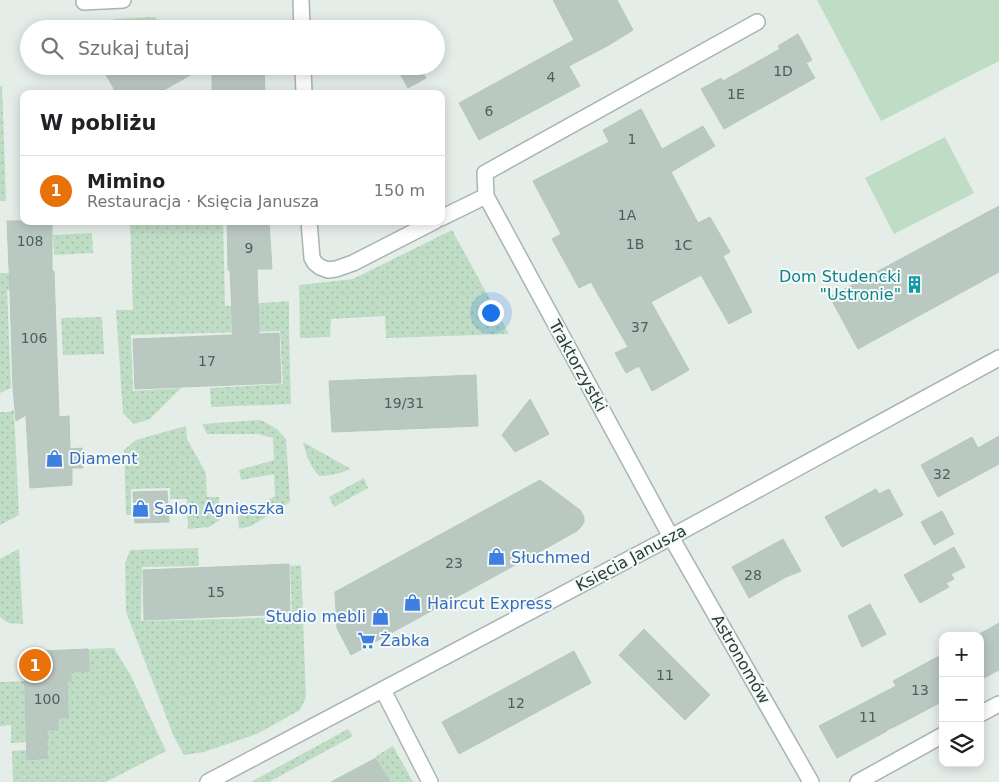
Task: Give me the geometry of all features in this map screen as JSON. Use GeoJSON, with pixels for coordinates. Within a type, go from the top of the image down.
{"type":"FeatureCollection","features":[{"type":"Feature","properties":{"kind":"street"},"geometry":{"type":"LineString","coordinates":[[84,2],[123,0]]}},
{"type":"Feature","properties":{"kind":"street"},"geometry":{"type":"LineString","coordinates":[[301,0],[302,20]]}},
{"type":"Feature","properties":{"kind":"street"},"geometry":{"type":"LineString","coordinates":[[445,216],[486,196],[485,173],[757,22]]}},
{"type":"Feature","properties":{"kind":"street"},"geometry":{"type":"LineString","coordinates":[[303,75],[304,90]]}},
{"type":"Feature","properties":{"kind":"street","name":"Traktorzystki"},"geometry":{"type":"LineString","coordinates":[[486,196],[672,537]]}},
{"type":"Feature","properties":{"kind":"street"},"geometry":{"type":"LineString","coordinates":[[309,225],[312,258],[320,267],[328,270],[353,263],[427,225]]}},
{"type":"Feature","properties":{"kind":"street","name":"Księcia Janusza"},"geometry":{"type":"LineString","coordinates":[[208,782],[672,537],[999,358]]}},
{"type":"Feature","properties":{"kind":"street","name":"Astronomów"},"geometry":{"type":"LineString","coordinates":[[672,537],[811,782]]}},
{"type":"Feature","properties":{"kind":"street"},"geometry":{"type":"LineString","coordinates":[[383,690],[430,782]]}},
{"type":"Feature","properties":{"kind":"street"},"geometry":{"type":"LineString","coordinates":[[984,712],[999,704]]}},
{"type":"Feature","properties":{"kind":"street"},"geometry":{"type":"LineString","coordinates":[[858,782],[939,737]]}},
{"type":"Feature","properties":{"kind":"green space"},"geometry":{"type":"Polygon","coordinates":[[[817,0],[999,0],[999,61],[881,121],[817,0]]]}},
{"type":"Feature","properties":{"kind":"green space"},"geometry":{"type":"Polygon","coordinates":[[[155,17],[157,20],[114,20],[155,17]]]}},
{"type":"Feature","properties":{"kind":"green space"},"geometry":{"type":"Polygon","coordinates":[[[0,86],[2,86],[6,201],[0,201],[0,86]]]}},
{"type":"Feature","properties":{"kind":"green space"},"geometry":{"type":"Polygon","coordinates":[[[945,137],[974,193],[894,234],[865,178],[945,137]]]}},
{"type":"Feature","properties":{"kind":"green space"},"geometry":{"type":"Polygon","coordinates":[[[130,225],[223,225],[225,306],[289,301],[291,404],[211,407],[210,388],[283,384],[280,331],[131,335],[133,391],[181,388],[150,419],[134,424],[123,413],[116,310],[133,310],[130,225]]]}},
{"type":"Feature","properties":{"kind":"green space"},"geometry":{"type":"Polygon","coordinates":[[[452,230],[509,334],[386,338],[385,316],[331,319],[330,337],[300,338],[299,285],[353,279],[452,230]]]}},
{"type":"Feature","properties":{"kind":"green space"},"geometry":{"type":"Polygon","coordinates":[[[92,233],[93,253],[54,255],[53,235],[92,233]]]}},
{"type":"Feature","properties":{"kind":"green space"},"geometry":{"type":"Polygon","coordinates":[[[0,273],[10,273],[10,290],[7,290],[11,388],[0,393],[0,273]]]}},
{"type":"Feature","properties":{"kind":"green space"},"geometry":{"type":"Polygon","coordinates":[[[102,317],[104,354],[63,355],[61,318],[102,317]]]}},
{"type":"Feature","properties":{"kind":"green space"},"geometry":{"type":"Polygon","coordinates":[[[14,410],[19,515],[0,525],[0,412],[14,410]]]}},
{"type":"Feature","properties":{"kind":"green space"},"geometry":{"type":"Polygon","coordinates":[[[261,420],[277,429],[286,439],[290,502],[251,526],[239,529],[238,517],[275,496],[274,474],[241,480],[239,470],[274,460],[273,438],[258,434],[207,434],[202,424],[261,420]]]}},
{"type":"Feature","properties":{"kind":"green space"},"geometry":{"type":"Polygon","coordinates":[[[186,426],[187,439],[206,473],[207,497],[219,497],[220,520],[209,527],[188,529],[187,499],[170,499],[170,488],[131,489],[131,515],[126,515],[124,450],[136,440],[186,426]]]}},
{"type":"Feature","properties":{"kind":"green space"},"geometry":{"type":"Polygon","coordinates":[[[303,442],[351,469],[336,474],[319,476],[309,460],[303,442]]]}},
{"type":"Feature","properties":{"kind":"green space"},"geometry":{"type":"Polygon","coordinates":[[[364,478],[368,488],[334,507],[329,497],[364,478]]]}},
{"type":"Feature","properties":{"kind":"green space"},"geometry":{"type":"Polygon","coordinates":[[[198,548],[199,566],[142,567],[141,621],[292,617],[290,566],[301,565],[306,697],[300,710],[257,734],[204,752],[184,755],[174,737],[126,612],[125,564],[130,550],[198,548]]]}},
{"type":"Feature","properties":{"kind":"green space"},"geometry":{"type":"Polygon","coordinates":[[[19,549],[23,624],[8,623],[0,617],[0,559],[19,549]]]}},
{"type":"Feature","properties":{"kind":"green space"},"geometry":{"type":"Polygon","coordinates":[[[114,648],[131,676],[166,751],[106,782],[13,782],[12,751],[27,750],[28,760],[47,758],[47,730],[58,718],[68,717],[67,681],[71,681],[71,672],[89,671],[88,649],[114,648]]]}},
{"type":"Feature","properties":{"kind":"green space"},"geometry":{"type":"Polygon","coordinates":[[[25,681],[27,742],[11,743],[11,725],[0,726],[0,682],[25,681]]]}},
{"type":"Feature","properties":{"kind":"green space"},"geometry":{"type":"Polygon","coordinates":[[[348,729],[353,736],[269,782],[251,782],[348,729]]]}},
{"type":"Feature","properties":{"kind":"green space"},"geometry":{"type":"Polygon","coordinates":[[[393,746],[413,782],[390,782],[376,756],[393,746]]]}},
{"type":"Feature","properties":{"kind":"building"},"geometry":{"type":"Polygon","coordinates":[[[553,0],[617,0],[633,30],[569,66],[580,86],[479,140],[459,103],[574,40],[553,0]]]}},
{"type":"Feature","properties":{"kind":"building"},"geometry":{"type":"Polygon","coordinates":[[[798,34],[812,60],[806,63],[815,78],[724,129],[701,89],[721,78],[723,81],[780,49],[778,46],[798,34]]]}},
{"type":"Feature","properties":{"kind":"building"},"geometry":{"type":"Polygon","coordinates":[[[106,75],[190,75],[164,90],[115,90],[106,75]]]}},
{"type":"Feature","properties":{"kind":"building"},"geometry":{"type":"Polygon","coordinates":[[[212,75],[264,75],[265,90],[212,90],[212,75]]]}},
{"type":"Feature","properties":{"kind":"building"},"geometry":{"type":"Polygon","coordinates":[[[401,75],[424,75],[426,78],[408,88],[401,75]]]}},
{"type":"Feature","properties":{"kind":"building"},"geometry":{"type":"Polygon","coordinates":[[[641,109],[662,149],[703,126],[715,146],[671,172],[698,223],[710,217],[730,252],[723,256],[752,312],[729,324],[701,275],[651,302],[689,370],[652,391],[639,366],[626,373],[615,353],[628,347],[591,282],[579,288],[552,239],[561,234],[533,181],[609,142],[603,130],[641,109]]]}},
{"type":"Feature","properties":{"kind":"building","name":"Dom Studencki \"Ustronie\""},"geometry":{"type":"Polygon","coordinates":[[[999,206],[999,272],[858,349],[830,297],[999,206]]]}},
{"type":"Feature","properties":{"kind":"building"},"geometry":{"type":"Polygon","coordinates":[[[7,221],[20,221],[20,225],[52,225],[52,271],[54,271],[59,417],[69,416],[70,449],[82,448],[83,468],[72,468],[72,485],[30,488],[26,415],[16,421],[7,221]]]}},
{"type":"Feature","properties":{"kind":"building"},"geometry":{"type":"Polygon","coordinates":[[[227,225],[269,225],[272,269],[257,269],[259,334],[279,333],[281,383],[135,389],[133,339],[233,335],[230,270],[228,270],[227,225]]]}},
{"type":"Feature","properties":{"kind":"building"},"geometry":{"type":"Polygon","coordinates":[[[476,375],[478,426],[332,432],[329,381],[476,375]]]}},
{"type":"Feature","properties":{"kind":"building"},"geometry":{"type":"Polygon","coordinates":[[[530,399],[549,434],[515,452],[502,435],[530,399]]]}},
{"type":"Feature","properties":{"kind":"building"},"geometry":{"type":"Polygon","coordinates":[[[999,436],[999,464],[938,497],[921,465],[972,437],[978,448],[999,436]]]}},
{"type":"Feature","properties":{"kind":"building"},"geometry":{"type":"Polygon","coordinates":[[[540,480],[580,510],[584,517],[584,522],[577,531],[351,655],[337,628],[335,592],[540,480]]]}},
{"type":"Feature","properties":{"kind":"building"},"geometry":{"type":"Polygon","coordinates":[[[876,489],[879,494],[889,489],[903,515],[842,547],[825,517],[876,489]]]}},
{"type":"Feature","properties":{"kind":"building"},"geometry":{"type":"Polygon","coordinates":[[[167,491],[169,522],[135,523],[133,492],[167,491]]]}},
{"type":"Feature","properties":{"kind":"building"},"geometry":{"type":"Polygon","coordinates":[[[942,511],[954,534],[934,545],[921,522],[942,511]]]}},
{"type":"Feature","properties":{"kind":"building"},"geometry":{"type":"Polygon","coordinates":[[[783,539],[801,571],[786,577],[749,598],[732,567],[783,539]]]}},
{"type":"Feature","properties":{"kind":"building"},"geometry":{"type":"Polygon","coordinates":[[[954,547],[965,567],[951,574],[954,579],[946,583],[949,587],[920,603],[904,575],[954,547]]]}},
{"type":"Feature","properties":{"kind":"building"},"geometry":{"type":"Polygon","coordinates":[[[289,564],[290,614],[144,620],[143,570],[289,564]]]}},
{"type":"Feature","properties":{"kind":"building"},"geometry":{"type":"Polygon","coordinates":[[[870,604],[886,634],[862,647],[848,616],[870,604]]]}},
{"type":"Feature","properties":{"kind":"building"},"geometry":{"type":"Polygon","coordinates":[[[999,623],[999,670],[984,678],[984,632],[999,623]]]}},
{"type":"Feature","properties":{"kind":"building"},"geometry":{"type":"Polygon","coordinates":[[[644,629],[710,695],[685,720],[619,655],[644,629]]]}},
{"type":"Feature","properties":{"kind":"building"},"geometry":{"type":"Polygon","coordinates":[[[88,649],[89,671],[71,672],[71,681],[67,681],[68,717],[58,718],[58,730],[47,730],[47,758],[27,760],[24,654],[43,654],[43,651],[88,649]]]}},
{"type":"Feature","properties":{"kind":"building"},"geometry":{"type":"Polygon","coordinates":[[[574,651],[591,683],[459,754],[442,722],[574,651]]]}},
{"type":"Feature","properties":{"kind":"building"},"geometry":{"type":"Polygon","coordinates":[[[939,656],[939,703],[837,758],[819,726],[896,686],[893,681],[939,656]]]}},
{"type":"Feature","properties":{"kind":"building"},"geometry":{"type":"Polygon","coordinates":[[[376,758],[390,782],[331,782],[376,758]]]}},
{"type":"Feature","properties":{"kind":"place","name":"Dom Studencki \"Ustronie\""},"geometry":{"type":"Point","coordinates":[915,285]}},
{"type":"Feature","properties":{"kind":"place","name":"Diament"},"geometry":{"type":"Point","coordinates":[55,458]}},
{"type":"Feature","properties":{"kind":"place","name":"Salon Agnieszka"},"geometry":{"type":"Point","coordinates":[140,508]}},
{"type":"Feature","properties":{"kind":"place","name":"Słuchmed"},"geometry":{"type":"Point","coordinates":[497,557]}},
{"type":"Feature","properties":{"kind":"place","name":"Haircut Express"},"geometry":{"type":"Point","coordinates":[413,603]}},
{"type":"Feature","properties":{"kind":"place","name":"Studio mebli"},"geometry":{"type":"Point","coordinates":[380,616]}},
{"type":"Feature","properties":{"kind":"place","name":"Żabka"},"geometry":{"type":"Point","coordinates":[366,640]}},
{"type":"Feature","properties":{"kind":"place","name":"Mimino"},"geometry":{"type":"Point","coordinates":[35,665]}}]}
